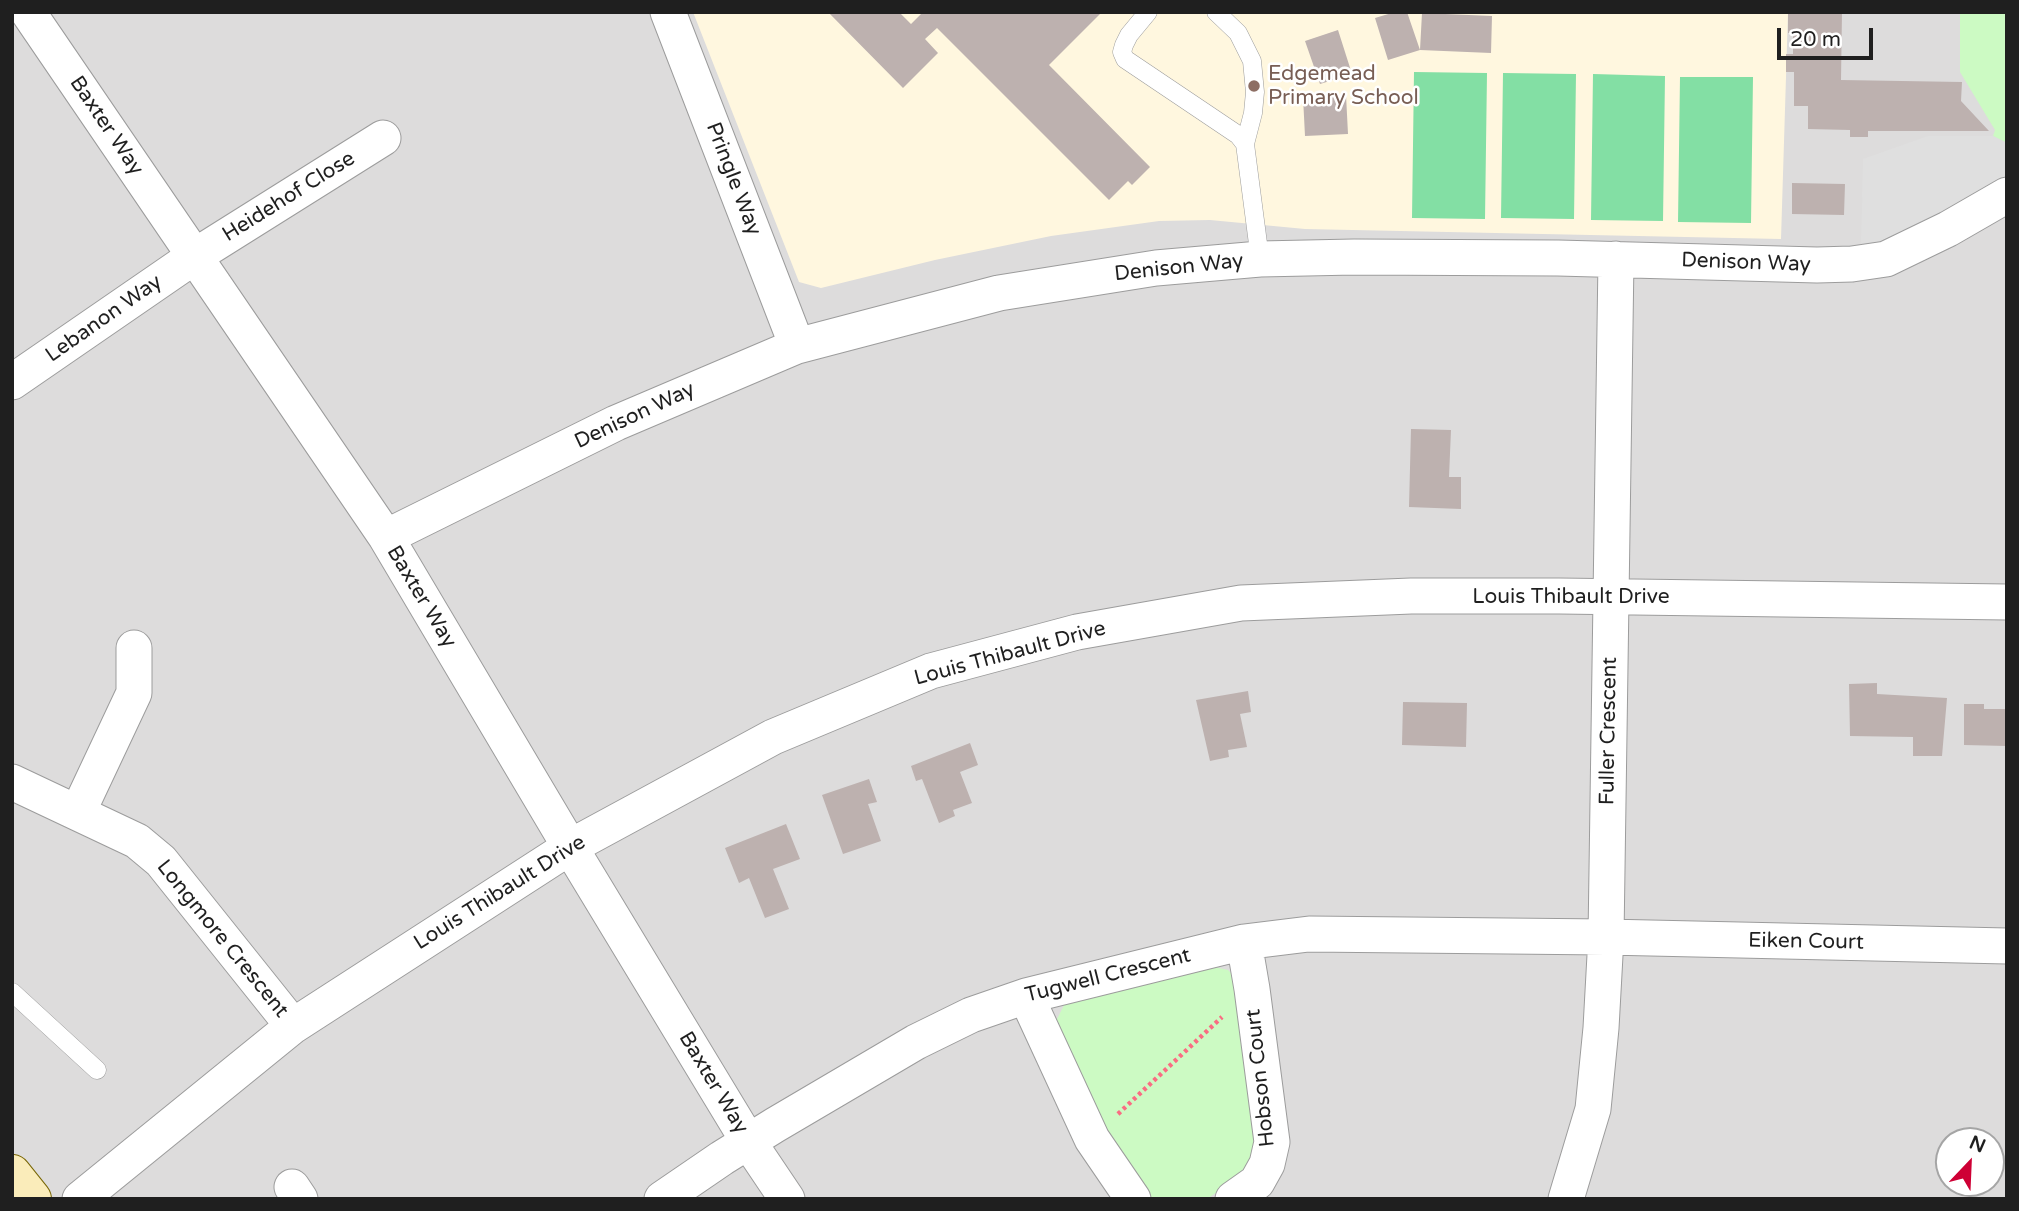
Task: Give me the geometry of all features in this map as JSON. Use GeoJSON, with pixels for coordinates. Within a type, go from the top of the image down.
{"type":"FeatureCollection","features":[{"type":"Feature","properties":{"kind":"street","name":"Baxter Way"},"geometry":{"type":"LineString","coordinates":[[28,12],[386,537],[748,1141],[787,1199]]}},
{"type":"Feature","properties":{"kind":"street","name":"Pringle Way"},"geometry":{"type":"LineString","coordinates":[[668,12],[797,346]]}},
{"type":"Feature","properties":{"kind":"street","name":"Heidehof Close"},"geometry":{"type":"LineString","coordinates":[[195,256],[383,138]]}},
{"type":"Feature","properties":{"kind":"street","name":"Denison Way"},"geometry":{"type":"LineString","coordinates":[[386,537],[616,423],[797,346],[999,293],[1156,268],[1260,259],[1616,259],[1852,264],[1886,259],[1948,229],[2007,195]]}},
{"type":"Feature","properties":{"kind":"street","name":"Lebanon Way"},"geometry":{"type":"LineString","coordinates":[[12,382],[195,256]]}},
{"type":"Feature","properties":{"kind":"street","name":"Fuller Crescent"},"geometry":{"type":"LineString","coordinates":[[1566,1199],[1593,1109],[1606,937],[1616,259]]}},
{"type":"Feature","properties":{"kind":"street","name":"Louis Thibault Drive"},"geometry":{"type":"LineString","coordinates":[[80,1199],[293,1026],[570,847],[773,737],[931,671],[1077,632],[1241,603],[1411,596],[2007,602]]}},
{"type":"Feature","properties":{"kind":"street"},"geometry":{"type":"LineString","coordinates":[[78,812],[134,692],[134,648]]}},
{"type":"Feature","properties":{"kind":"street","name":"Longmore Crescent"},"geometry":{"type":"LineString","coordinates":[[12,782],[137,841],[161,861],[293,1026]]}},
{"type":"Feature","properties":{"kind":"street","name":"Tugwell Crescent"},"geometry":{"type":"LineString","coordinates":[[662,1199],[748,1141],[916,1042],[971,1015],[1026,996],[1244,942],[1309,934],[1606,937]]}},
{"type":"Feature","properties":{"kind":"street","name":"Eiken Court"},"geometry":{"type":"LineString","coordinates":[[1606,937],[2007,946]]}},
{"type":"Feature","properties":{"kind":"street","name":"Hobson Court"},"geometry":{"type":"LineString","coordinates":[[1233,1199],[1257,1182],[1267,1164],[1272,1142],[1244,942]]}},
{"type":"Feature","properties":{"kind":"street"},"geometry":{"type":"LineString","coordinates":[[1026,996],[1092,1139],[1133,1199]]}},
{"type":"Feature","properties":{"kind":"street"},"geometry":{"type":"LineString","coordinates":[[12,1174],[32,1199]]}},
{"type":"Feature","properties":{"kind":"lane"},"geometry":{"type":"LineString","coordinates":[[1148,12],[1124,45],[1122,52],[1125,59],[1238,135],[1245,144]]}},
{"type":"Feature","properties":{"kind":"lane"},"geometry":{"type":"LineString","coordinates":[[1216,12],[1238,33],[1252,61],[1255,92],[1245,144],[1260,259]]}},
{"type":"Feature","properties":{"kind":"lane"},"geometry":{"type":"LineString","coordinates":[[12,992],[97,1070]]}},
{"type":"Feature","properties":{"kind":"path"},"geometry":{"type":"LineString","coordinates":[[1092,1139],[1252,989]]}},
{"type":"Feature","properties":{"kind":"shaded area"},"geometry":{"type":"Polygon","coordinates":[[[12,12],[2007,12],[2007,1199],[12,1199],[12,12]]]}},
{"type":"Feature","properties":{"kind":"shaded area","name":"Edgemead Primary School"},"geometry":{"type":"Polygon","coordinates":[[[693,12],[1788,12],[1781,239],[1305,229],[1210,220],[1159,221],[1051,236],[935,260],[821,288],[799,282],[693,12]]]}},
{"type":"Feature","properties":{"kind":"shaded area"},"geometry":{"type":"Polygon","coordinates":[[[1928,136],[1993,136],[2007,143],[2007,176],[1906,233],[1876,246],[1861,248],[1863,159],[1928,136]]]}},
{"type":"Feature","properties":{"kind":"green space"},"geometry":{"type":"Polygon","coordinates":[[[1960,12],[2007,12],[2007,143],[1993,136],[1995,130],[1960,72],[1960,12]]]}},
{"type":"Feature","properties":{"kind":"green space"},"geometry":{"type":"Polygon","coordinates":[[[1414,72],[1487,73],[1485,219],[1412,218],[1414,72]]]}},
{"type":"Feature","properties":{"kind":"green space"},"geometry":{"type":"Polygon","coordinates":[[[1503,73],[1576,74],[1574,219],[1501,218],[1503,73]]]}},
{"type":"Feature","properties":{"kind":"green space"},"geometry":{"type":"Polygon","coordinates":[[[1593,74],[1665,76],[1663,221],[1591,220],[1593,74]]]}},
{"type":"Feature","properties":{"kind":"green space"},"geometry":{"type":"Polygon","coordinates":[[[1680,77],[1753,77],[1751,223],[1678,222],[1680,77]]]}},
{"type":"Feature","properties":{"kind":"green space"},"geometry":{"type":"Polygon","coordinates":[[[1210,966],[1228,970],[1235,977],[1260,1140],[1243,1174],[1207,1199],[1148,1199],[1103,1134],[1056,1027],[1057,1019],[1064,1005],[1210,966]]]}},
{"type":"Feature","properties":{"kind":"building"},"geometry":{"type":"Polygon","coordinates":[[[828,12],[899,12],[911,24],[923,12],[1102,12],[1049,65],[1150,167],[1132,185],[1128,181],[1109,200],[937,28],[925,39],[938,53],[903,88],[828,12]]]}},
{"type":"Feature","properties":{"kind":"building"},"geometry":{"type":"Polygon","coordinates":[[[1395,12],[1407,12],[1420,50],[1388,60],[1375,18],[1395,12]]]}},
{"type":"Feature","properties":{"kind":"building"},"geometry":{"type":"Polygon","coordinates":[[[1842,12],[1841,80],[1962,82],[1961,101],[1989,131],[1868,131],[1868,137],[1850,137],[1850,130],[1808,129],[1808,106],[1794,106],[1794,72],[1786,72],[1786,54],[1793,54],[1793,33],[1788,33],[1788,14],[1842,12]]]}},
{"type":"Feature","properties":{"kind":"building"},"geometry":{"type":"Polygon","coordinates":[[[1422,13],[1492,16],[1491,53],[1420,50],[1422,13]]]}},
{"type":"Feature","properties":{"kind":"building"},"geometry":{"type":"Polygon","coordinates":[[[1338,30],[1352,74],[1320,84],[1305,41],[1338,30]]]}},
{"type":"Feature","properties":{"kind":"building"},"geometry":{"type":"Polygon","coordinates":[[[1346,95],[1348,134],[1305,136],[1303,97],[1346,95]]]}},
{"type":"Feature","properties":{"kind":"building"},"geometry":{"type":"Polygon","coordinates":[[[1792,183],[1845,184],[1844,215],[1792,214],[1792,183]]]}},
{"type":"Feature","properties":{"kind":"building"},"geometry":{"type":"Polygon","coordinates":[[[1411,429],[1451,430],[1449,477],[1461,477],[1461,509],[1409,507],[1411,429]]]}},
{"type":"Feature","properties":{"kind":"building"},"geometry":{"type":"Polygon","coordinates":[[[1877,683],[1877,694],[1947,698],[1942,756],[1913,756],[1913,737],[1850,736],[1849,684],[1877,683]]]}},
{"type":"Feature","properties":{"kind":"building"},"geometry":{"type":"Polygon","coordinates":[[[1248,691],[1251,712],[1240,714],[1247,747],[1228,750],[1229,757],[1210,761],[1196,700],[1248,691]]]}},
{"type":"Feature","properties":{"kind":"building"},"geometry":{"type":"Polygon","coordinates":[[[1403,702],[1467,703],[1466,747],[1402,745],[1403,702]]]}},
{"type":"Feature","properties":{"kind":"building"},"geometry":{"type":"Polygon","coordinates":[[[1964,704],[1984,704],[1984,709],[2007,709],[2007,746],[1964,745],[1964,704]]]}},
{"type":"Feature","properties":{"kind":"building"},"geometry":{"type":"Polygon","coordinates":[[[970,743],[978,765],[960,772],[972,803],[953,810],[955,816],[939,823],[922,779],[916,781],[911,766],[970,743]]]}},
{"type":"Feature","properties":{"kind":"building"},"geometry":{"type":"Polygon","coordinates":[[[869,779],[877,802],[868,804],[881,841],[843,854],[822,795],[869,779]]]}},
{"type":"Feature","properties":{"kind":"building"},"geometry":{"type":"Polygon","coordinates":[[[786,824],[800,859],[773,869],[789,909],[765,918],[749,878],[739,883],[725,848],[786,824]]]}},
{"type":"Feature","properties":{"kind":"place","name":"Edgemead Primary School"},"geometry":{"type":"Point","coordinates":[1254,86]}}]}
